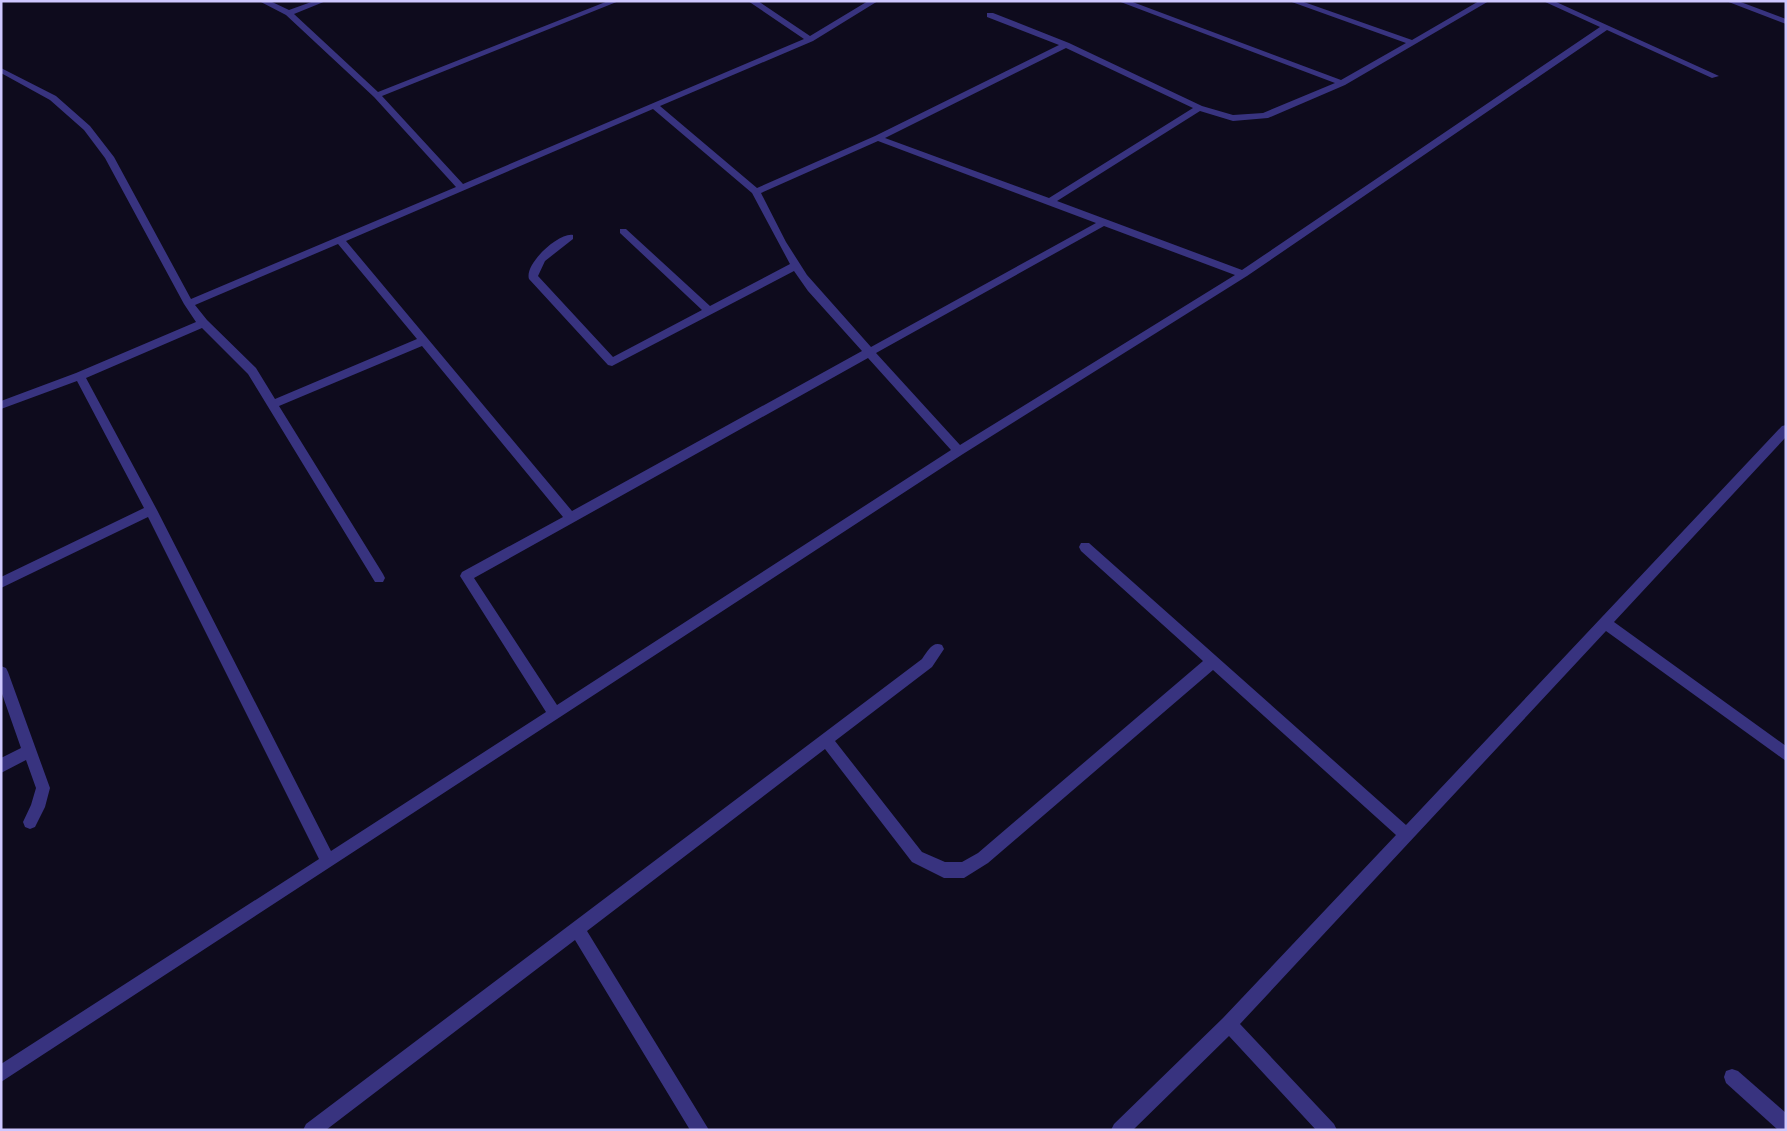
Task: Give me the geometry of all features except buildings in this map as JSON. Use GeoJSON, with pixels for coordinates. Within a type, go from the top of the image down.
{"type":"FeatureCollection","features":[{"type":"Feature","properties":{"kind":"street"},"geometry":{"type":"LineString","coordinates":[[263,1],[289,12],[377,94],[462,188]]}},
{"type":"Feature","properties":{"kind":"street"},"geometry":{"type":"LineString","coordinates":[[289,12],[322,1]]}},
{"type":"Feature","properties":{"kind":"street"},"geometry":{"type":"LineString","coordinates":[[377,94],[616,1]]}},
{"type":"Feature","properties":{"kind":"street"},"geometry":{"type":"LineString","coordinates":[[752,1],[810,39]]}},
{"type":"Feature","properties":{"kind":"street"},"geometry":{"type":"LineString","coordinates":[[189,304],[810,39],[874,1]]}},
{"type":"Feature","properties":{"kind":"street"},"geometry":{"type":"LineString","coordinates":[[1122,1],[1342,83]]}},
{"type":"Feature","properties":{"kind":"street"},"geometry":{"type":"LineString","coordinates":[[1293,1],[1413,43]]}},
{"type":"Feature","properties":{"kind":"street"},"geometry":{"type":"LineString","coordinates":[[1309,7],[1316,1]]}},
{"type":"Feature","properties":{"kind":"street"},"geometry":{"type":"LineString","coordinates":[[990,15],[1066,45],[1200,108],[1233,118],[1265,116],[1342,83],[1485,1]]}},
{"type":"Feature","properties":{"kind":"street"},"geometry":{"type":"LineString","coordinates":[[1547,1],[1715,76]]}},
{"type":"Feature","properties":{"kind":"street"},"geometry":{"type":"LineString","coordinates":[[1730,1],[1786,22]]}},
{"type":"Feature","properties":{"kind":"street"},"geometry":{"type":"LineString","coordinates":[[1,1074],[959,451],[1243,274],[1606,28]]}},
{"type":"Feature","properties":{"kind":"street"},"geometry":{"type":"LineString","coordinates":[[756,192],[878,138],[1066,45]]}},
{"type":"Feature","properties":{"kind":"street"},"geometry":{"type":"LineString","coordinates":[[1,70],[54,98],[88,128],[108,157],[189,304],[203,323],[252,371],[379,578]]}},
{"type":"Feature","properties":{"kind":"street"},"geometry":{"type":"LineString","coordinates":[[654,105],[756,192],[773,228],[795,266],[812,289],[959,451]]}},
{"type":"Feature","properties":{"kind":"street"},"geometry":{"type":"LineString","coordinates":[[1050,202],[1200,108]]}},
{"type":"Feature","properties":{"kind":"street"},"geometry":{"type":"LineString","coordinates":[[878,138],[1243,274]]}},
{"type":"Feature","properties":{"kind":"street"},"geometry":{"type":"LineString","coordinates":[[555,714],[466,576],[570,516],[1104,222]]}},
{"type":"Feature","properties":{"kind":"street"},"geometry":{"type":"LineString","coordinates":[[623,232],[709,311]]}},
{"type":"Feature","properties":{"kind":"street"},"geometry":{"type":"LineString","coordinates":[[570,237],[543,256],[534,269],[533,277],[612,362],[795,266]]}},
{"type":"Feature","properties":{"kind":"street"},"geometry":{"type":"LineString","coordinates":[[340,240],[570,516]]}},
{"type":"Feature","properties":{"kind":"street"},"geometry":{"type":"LineString","coordinates":[[1,405],[80,376],[203,323]]}},
{"type":"Feature","properties":{"kind":"street"},"geometry":{"type":"LineString","coordinates":[[273,404],[423,341]]}},
{"type":"Feature","properties":{"kind":"street"},"geometry":{"type":"LineString","coordinates":[[80,376],[151,510],[328,862]]}},
{"type":"Feature","properties":{"kind":"street"},"geometry":{"type":"LineString","coordinates":[[1120,1130],[1229,1024],[1786,430]]}},
{"type":"Feature","properties":{"kind":"street"},"geometry":{"type":"LineString","coordinates":[[1,583],[151,510]]}},
{"type":"Feature","properties":{"kind":"street"},"geometry":{"type":"LineString","coordinates":[[1085,547],[1211,663],[1406,836]]}},
{"type":"Feature","properties":{"kind":"street"},"geometry":{"type":"LineString","coordinates":[[1605,623],[1786,754]]}},
{"type":"Feature","properties":{"kind":"street"},"geometry":{"type":"LineString","coordinates":[[312,1130],[927,663],[937,649]]}},
{"type":"Feature","properties":{"kind":"street"},"geometry":{"type":"LineString","coordinates":[[826,740],[916,857],[944,870],[964,870],[983,858],[1211,663]]}},
{"type":"Feature","properties":{"kind":"street"},"geometry":{"type":"LineString","coordinates":[[1,672],[43,788],[38,808],[30,822]]}},
{"type":"Feature","properties":{"kind":"street"},"geometry":{"type":"LineString","coordinates":[[1,766],[29,752]]}},
{"type":"Feature","properties":{"kind":"street"},"geometry":{"type":"LineString","coordinates":[[577,928],[700,1130]]}},
{"type":"Feature","properties":{"kind":"street"},"geometry":{"type":"LineString","coordinates":[[1229,1024],[1328,1130]]}},
{"type":"Feature","properties":{"kind":"street"},"geometry":{"type":"LineString","coordinates":[[1732,1077],[1786,1124]]}}]}
